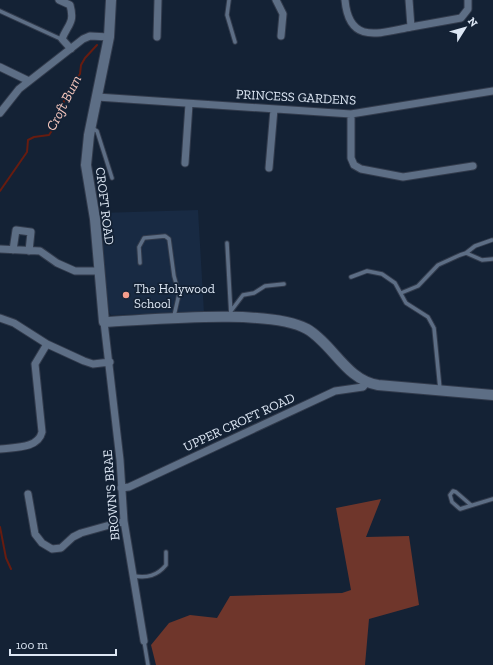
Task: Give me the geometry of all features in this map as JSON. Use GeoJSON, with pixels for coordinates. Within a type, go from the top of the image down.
{"type":"FeatureCollection","features":[{"type":"Feature","properties":{"kind":"street"},"geometry":{"type":"LineString","coordinates":[[59,0],[70,5],[73,15],[71,24],[64,34],[63,40],[71,49]]}},
{"type":"Feature","properties":{"kind":"street","name":"CROFT ROAD"},"geometry":{"type":"LineString","coordinates":[[104,322],[95,219],[86,165],[90,127],[109,37],[111,0]]}},
{"type":"Feature","properties":{"kind":"street"},"geometry":{"type":"LineString","coordinates":[[157,36],[158,0]]}},
{"type":"Feature","properties":{"kind":"street"},"geometry":{"type":"LineString","coordinates":[[276,0],[283,14],[281,36]]}},
{"type":"Feature","properties":{"kind":"street"},"geometry":{"type":"LineString","coordinates":[[345,0],[349,20],[355,28],[364,33],[375,34],[461,18],[467,12],[468,0]]}},
{"type":"Feature","properties":{"kind":"street"},"geometry":{"type":"LineString","coordinates":[[409,0],[411,27]]}},
{"type":"Feature","properties":{"kind":"street"},"geometry":{"type":"LineString","coordinates":[[0,114],[19,89],[83,39],[90,36],[109,37]]}},
{"type":"Feature","properties":{"kind":"street"},"geometry":{"type":"LineString","coordinates":[[0,67],[30,80]]}},
{"type":"Feature","properties":{"kind":"street","name":"PRINCESS GARDENS"},"geometry":{"type":"LineString","coordinates":[[97,97],[351,114],[493,91]]}},
{"type":"Feature","properties":{"kind":"street"},"geometry":{"type":"LineString","coordinates":[[185,163],[189,104]]}},
{"type":"Feature","properties":{"kind":"street"},"geometry":{"type":"LineString","coordinates":[[269,168],[274,110]]}},
{"type":"Feature","properties":{"kind":"street"},"geometry":{"type":"LineString","coordinates":[[351,114],[351,158],[354,165],[361,169],[403,177],[473,166]]}},
{"type":"Feature","properties":{"kind":"street"},"geometry":{"type":"LineString","coordinates":[[13,250],[16,230],[31,232],[29,251]]}},
{"type":"Feature","properties":{"kind":"street"},"geometry":{"type":"LineString","coordinates":[[0,249],[40,251],[57,263],[75,271],[99,271]]}},
{"type":"Feature","properties":{"kind":"street"},"geometry":{"type":"LineString","coordinates":[[104,322],[174,319],[231,314],[283,321],[299,326],[315,334],[353,373],[368,382],[383,386],[493,395]]}},
{"type":"Feature","properties":{"kind":"street"},"geometry":{"type":"LineString","coordinates":[[0,318],[14,323],[47,344],[84,361],[92,364],[110,362]]}},
{"type":"Feature","properties":{"kind":"street","name":"BROWN'S BRAE"},"geometry":{"type":"LineString","coordinates":[[104,322],[110,362],[120,460],[124,521],[144,641]]}},
{"type":"Feature","properties":{"kind":"street"},"geometry":{"type":"LineString","coordinates":[[0,450],[32,444],[41,438],[42,432],[35,364],[47,344]]}},
{"type":"Feature","properties":{"kind":"street","name":"UPPER CROFT ROAD"},"geometry":{"type":"LineString","coordinates":[[121,488],[136,484],[335,390],[364,387],[368,382]]}},
{"type":"Feature","properties":{"kind":"street"},"geometry":{"type":"LineString","coordinates":[[28,494],[35,534],[42,543],[52,549],[61,548],[81,532],[124,521]]}},
{"type":"Feature","properties":{"kind":"lane"},"geometry":{"type":"LineString","coordinates":[[229,0],[227,14],[235,42]]}},
{"type":"Feature","properties":{"kind":"lane"},"geometry":{"type":"LineString","coordinates":[[0,11],[63,40]]}},
{"type":"Feature","properties":{"kind":"lane"},"geometry":{"type":"LineString","coordinates":[[90,127],[97,131],[112,178]]}},
{"type":"Feature","properties":{"kind":"lane"},"geometry":{"type":"LineString","coordinates":[[140,263],[139,247],[144,238],[165,236],[169,239],[174,276],[179,294],[179,302],[174,311],[174,319]]}},
{"type":"Feature","properties":{"kind":"lane"},"geometry":{"type":"LineString","coordinates":[[401,293],[423,282],[438,265],[466,253],[475,246],[492,240]]}},
{"type":"Feature","properties":{"kind":"lane"},"geometry":{"type":"LineString","coordinates":[[227,243],[231,314]]}},
{"type":"Feature","properties":{"kind":"lane"},"geometry":{"type":"LineString","coordinates":[[466,253],[482,260],[493,259]]}},
{"type":"Feature","properties":{"kind":"lane"},"geometry":{"type":"LineString","coordinates":[[351,277],[362,272],[377,272],[392,280],[406,303],[424,313],[433,324],[440,390]]}},
{"type":"Feature","properties":{"kind":"lane"},"geometry":{"type":"LineString","coordinates":[[231,314],[243,295],[254,293],[265,286],[284,284]]}},
{"type":"Feature","properties":{"kind":"lane"},"geometry":{"type":"LineString","coordinates":[[471,505],[456,492],[453,491],[450,494],[452,502],[458,508],[463,509],[471,505],[493,499]]}},
{"type":"Feature","properties":{"kind":"lane"},"geometry":{"type":"LineString","coordinates":[[133,576],[150,576],[162,570],[166,565],[166,552]]}},
{"type":"Feature","properties":{"kind":"lane","name":"BROWN'S BRAE"},"geometry":{"type":"LineString","coordinates":[[144,641],[148,665]]}},
{"type":"Feature","properties":{"kind":"shaded area"},"geometry":{"type":"Polygon","coordinates":[[[198,210],[204,313],[111,315],[109,312],[99,213],[198,210]]]}},
{"type":"Feature","properties":{"kind":"shaded area"},"geometry":{"type":"Polygon","coordinates":[[[381,499],[366,537],[409,536],[419,605],[369,619],[365,665],[156,665],[151,645],[169,623],[190,615],[217,618],[230,596],[342,593],[351,590],[336,508],[381,499]]]}},
{"type":"Feature","properties":{"kind":"waterway","name":"Croft Burn"},"geometry":{"type":"LineString","coordinates":[[0,191],[27,152],[28,140],[34,137],[49,135],[55,126],[68,90],[80,74],[81,65],[85,58],[97,45]]}},
{"type":"Feature","properties":{"kind":"waterway","name":"Croft Burn"},"geometry":{"type":"LineString","coordinates":[[0,527],[6,558],[11,569]]}},
{"type":"Feature","properties":{"kind":"place","name":"The Holywood School"},"geometry":{"type":"Point","coordinates":[126,295]}}]}
